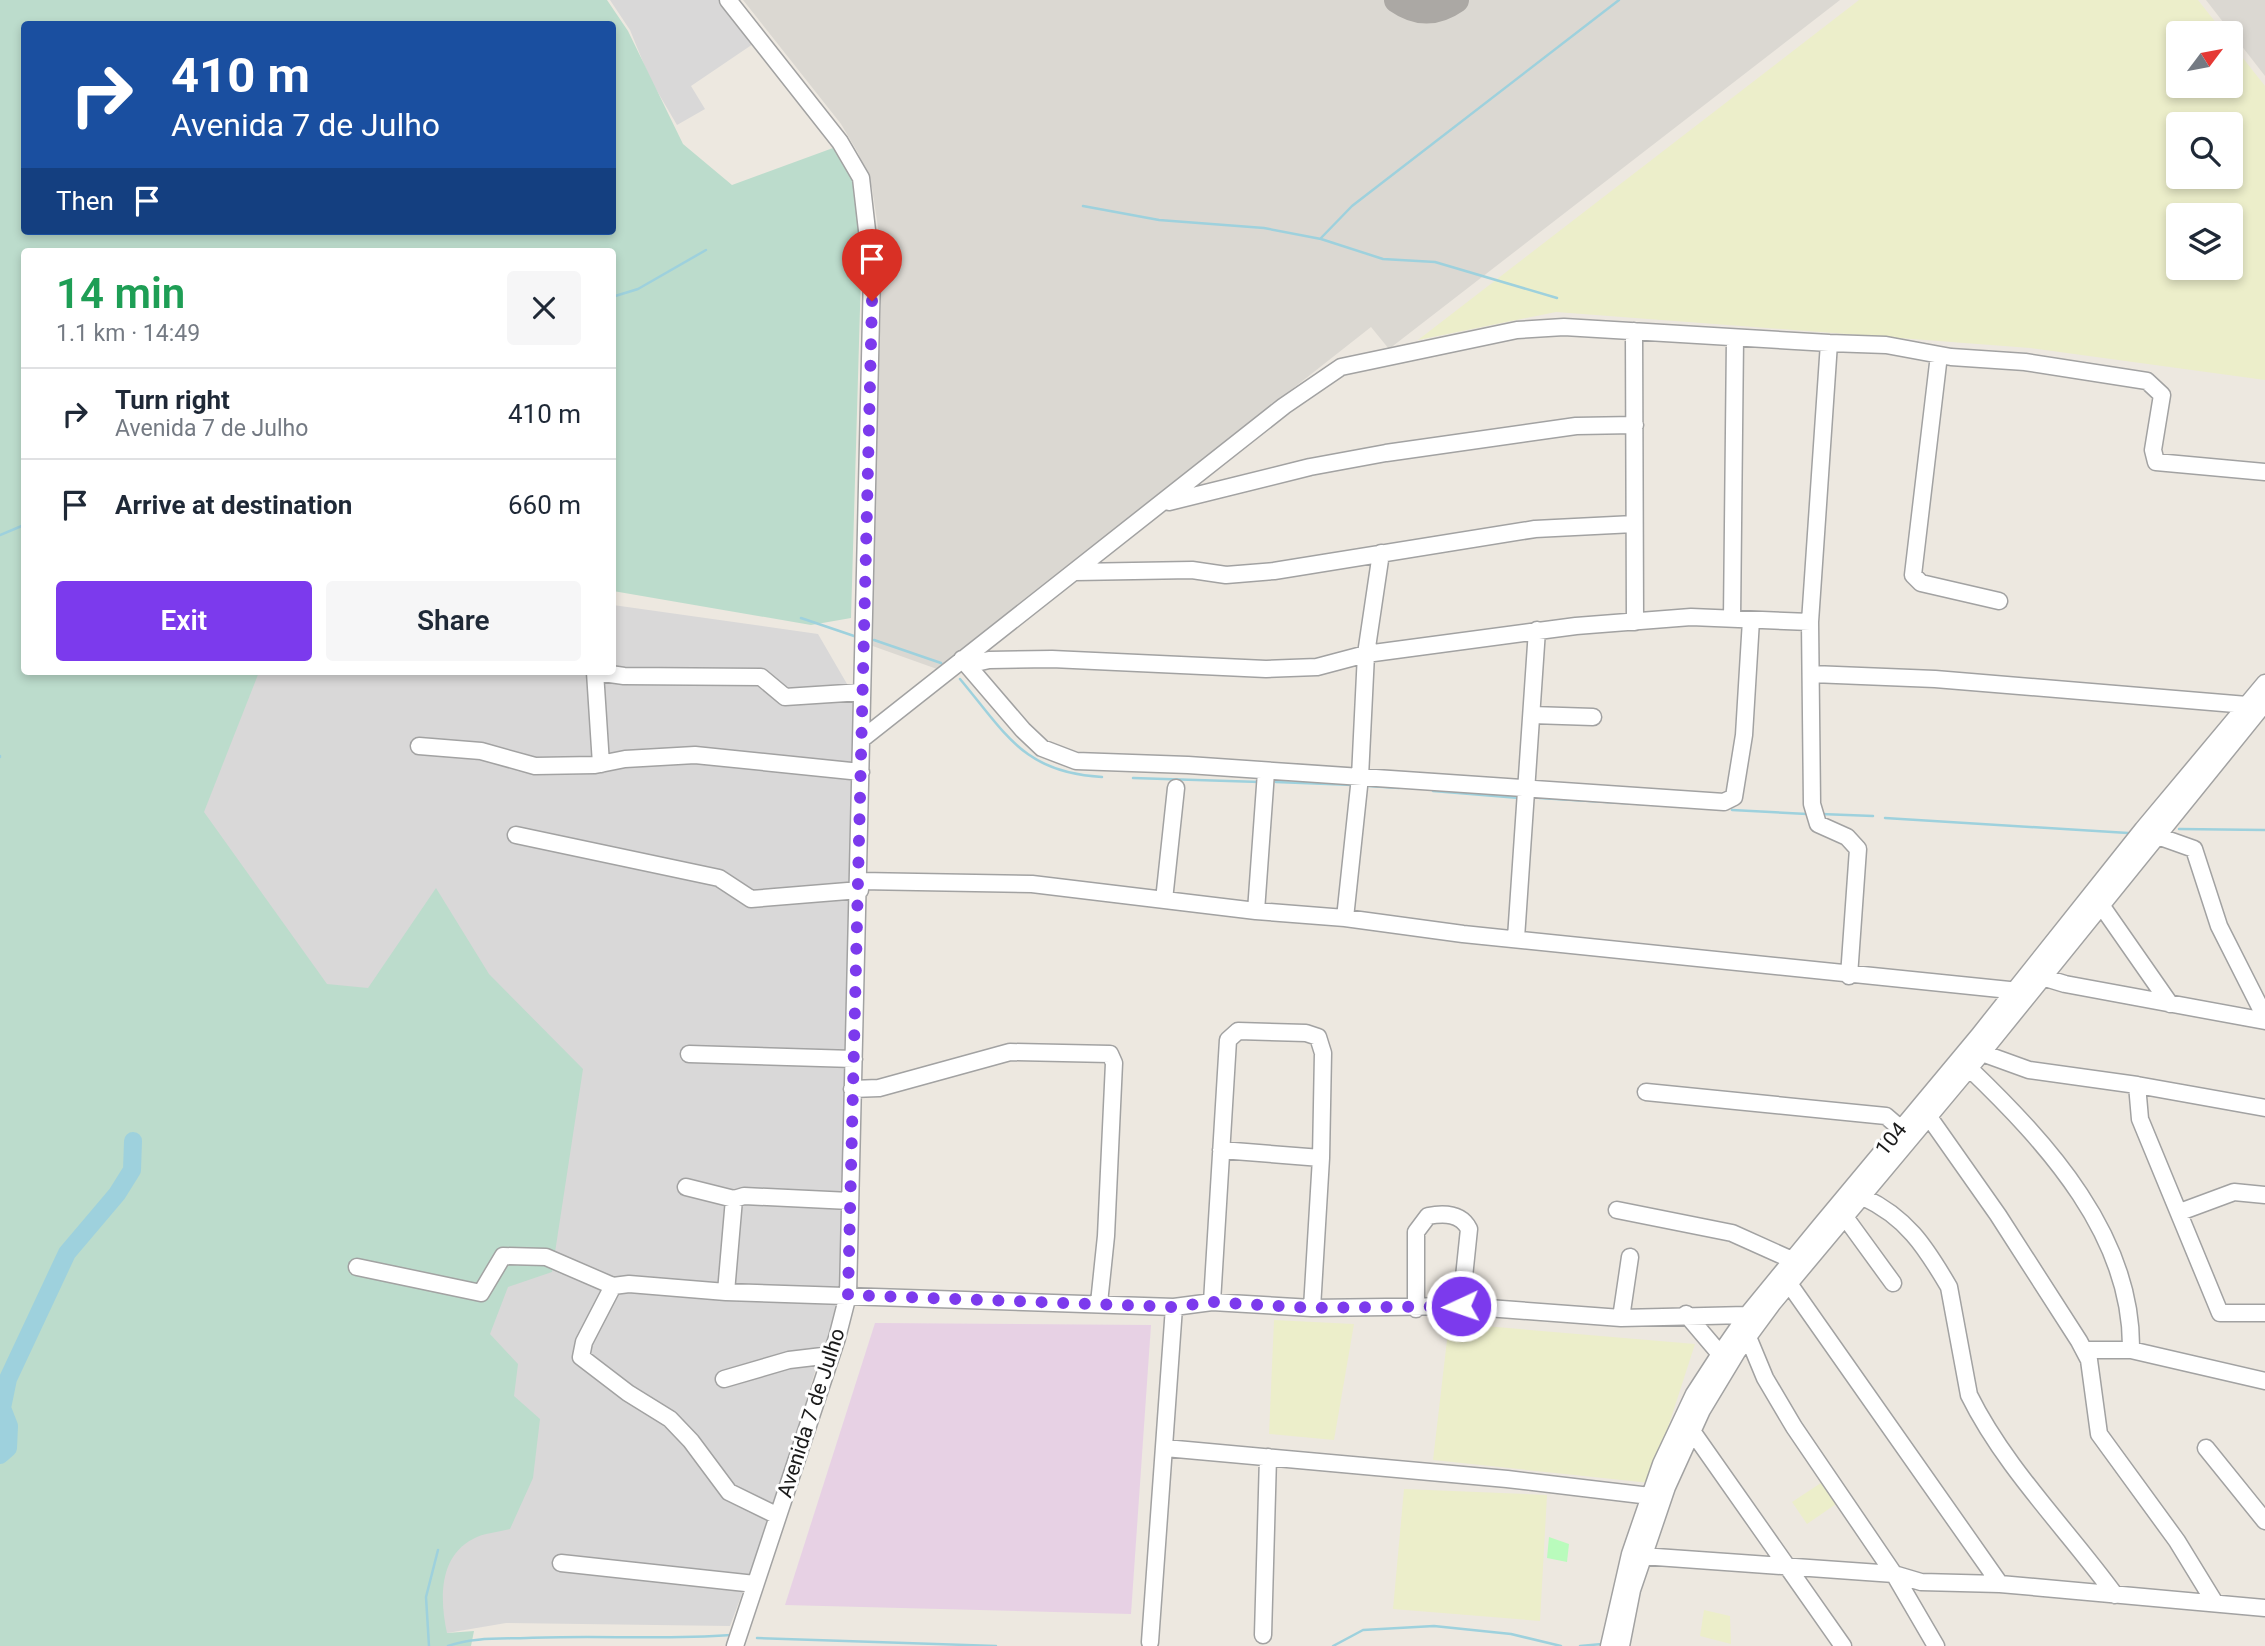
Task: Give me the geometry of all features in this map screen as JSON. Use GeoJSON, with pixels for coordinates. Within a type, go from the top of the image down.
{"type":"FeatureCollection","features":[{"type":"Feature","properties":{"kind":"street","name":"Avenida 7 de Julho"},"geometry":{"type":"LineString","coordinates":[[729,0],[840,142],[861,178],[872,274],[860,885],[848,1295],[831,1355],[735,1646]]}},
{"type":"Feature","properties":{"kind":"street"},"geometry":{"type":"LineString","coordinates":[[862,738],[965,662],[1284,406],[1341,367],[1517,330],[1564,327],[1886,345],[1939,355],[2025,362],[2147,382],[2162,395],[2152,450],[2156,462],[2265,472]]}},
{"type":"Feature","properties":{"kind":"street"},"geometry":{"type":"LineString","coordinates":[[1634,331],[1635,622]]}},
{"type":"Feature","properties":{"kind":"street"},"geometry":{"type":"LineString","coordinates":[[1732,619],[1735,338]]}},
{"type":"Feature","properties":{"kind":"street"},"geometry":{"type":"LineString","coordinates":[[1829,343],[1810,622],[1812,804],[1815,818],[1821,827],[1854,842],[1858,849],[1849,976]]}},
{"type":"Feature","properties":{"kind":"street"},"geometry":{"type":"LineString","coordinates":[[1939,355],[1913,575],[1921,583],[1999,601]]}},
{"type":"Feature","properties":{"kind":"street"},"geometry":{"type":"LineString","coordinates":[[1163,503],[1310,467],[1386,453],[1564,428],[1635,425]]}},
{"type":"Feature","properties":{"kind":"street"},"geometry":{"type":"LineString","coordinates":[[1075,572],[1192,570],[1226,575],[1535,529],[1634,524]]}},
{"type":"Feature","properties":{"kind":"street"},"geometry":{"type":"LineString","coordinates":[[1345,918],[1360,777],[1366,654],[1381,553]]}},
{"type":"Feature","properties":{"kind":"street"},"geometry":{"type":"LineString","coordinates":[[965,662],[1052,659],[1317,667],[1366,654],[1537,631],[1635,622],[1691,617],[1810,622]]}},
{"type":"Feature","properties":{"kind":"street"},"geometry":{"type":"LineString","coordinates":[[965,662],[1009,717],[1042,748],[1076,761],[1188,765],[1528,791],[1730,801],[1735,791],[1744,735],[1751,620]]}},
{"type":"Feature","properties":{"kind":"street"},"geometry":{"type":"LineString","coordinates":[[1516,939],[1537,631]]}},
{"type":"Feature","properties":{"kind":"street"},"geometry":{"type":"LineString","coordinates":[[1812,674],[1935,679],[2247,705]]}},
{"type":"Feature","properties":{"kind":"street"},"geometry":{"type":"LineString","coordinates":[[596,675],[601,764]]}},
{"type":"Feature","properties":{"kind":"street"},"geometry":{"type":"LineString","coordinates":[[616,675],[761,677],[781,695],[795,698],[862,692]]}},
{"type":"Feature","properties":{"kind":"street","name":"104"},"geometry":{"type":"LineString","coordinates":[[1609,1646],[1630,1554],[1656,1499],[1688,1406],[1720,1354],[1751,1325],[1792,1260],[1905,1132],[2021,992],[2265,683]]}},
{"type":"Feature","properties":{"kind":"street"},"geometry":{"type":"LineString","coordinates":[[1621,1646],[1656,1499],[1751,1325],[1790,1285],[1863,1197],[1905,1132],[1929,1118],[1982,1053],[2021,992],[2042,977],[2101,905],[2149,833],[2265,703]]}},
{"type":"Feature","properties":{"kind":"street"},"geometry":{"type":"LineString","coordinates":[[1532,715],[1593,716]]}},
{"type":"Feature","properties":{"kind":"street"},"geometry":{"type":"LineString","coordinates":[[419,746],[481,751],[535,766],[715,756],[783,766],[862,772]]}},
{"type":"Feature","properties":{"kind":"street"},"geometry":{"type":"LineString","coordinates":[[1256,911],[1266,772]]}},
{"type":"Feature","properties":{"kind":"street"},"geometry":{"type":"LineString","coordinates":[[1164,900],[1175,788]]}},
{"type":"Feature","properties":{"kind":"street"},"geometry":{"type":"LineString","coordinates":[[2149,833],[2194,849],[2219,926],[2265,1019]]}},
{"type":"Feature","properties":{"kind":"street"},"geometry":{"type":"LineString","coordinates":[[516,835],[719,878],[751,899],[860,885],[1032,884],[1849,976],[2021,992]]}},
{"type":"Feature","properties":{"kind":"street"},"geometry":{"type":"LineString","coordinates":[[2101,905],[2170,1003]]}},
{"type":"Feature","properties":{"kind":"street"},"geometry":{"type":"LineString","coordinates":[[2042,977],[2265,1019]]}},
{"type":"Feature","properties":{"kind":"street"},"geometry":{"type":"LineString","coordinates":[[1212,1302],[1228,1040],[1232,1034],[1247,1031],[1306,1033],[1318,1037],[1323,1045],[1321,1158],[1312,1308]]}},
{"type":"Feature","properties":{"kind":"street"},"geometry":{"type":"LineString","coordinates":[[852,1089],[879,1088],[1010,1052],[1110,1054],[1114,1063],[1107,1236],[1099,1303]]}},
{"type":"Feature","properties":{"kind":"street"},"geometry":{"type":"LineString","coordinates":[[1982,1053],[2029,1070],[2137,1085],[2265,1108]]}},
{"type":"Feature","properties":{"kind":"street"},"geometry":{"type":"LineString","coordinates":[[689,1054],[854,1059]]}},
{"type":"Feature","properties":{"kind":"street"},"geometry":{"type":"LineString","coordinates":[[1969,1068],[2012,1111],[2080,1193],[2106,1236],[2126,1297],[2131,1323],[2131,1350]]}},
{"type":"Feature","properties":{"kind":"street"},"geometry":{"type":"LineString","coordinates":[[2137,1085],[2140,1119],[2220,1313],[2265,1314]]}},
{"type":"Feature","properties":{"kind":"street"},"geometry":{"type":"LineString","coordinates":[[1646,1092],[1886,1116],[1905,1132]]}},
{"type":"Feature","properties":{"kind":"street"},"geometry":{"type":"LineString","coordinates":[[1929,1118],[2050,1292],[2089,1360],[2099,1434],[2178,1541],[2214,1603]]}},
{"type":"Feature","properties":{"kind":"street"},"geometry":{"type":"LineString","coordinates":[[1221,1150],[1321,1158]]}},
{"type":"Feature","properties":{"kind":"street"},"geometry":{"type":"LineString","coordinates":[[686,1187],[734,1199],[744,1196],[850,1201]]}},
{"type":"Feature","properties":{"kind":"street"},"geometry":{"type":"LineString","coordinates":[[2180,1212],[2234,1192],[2265,1195]]}},
{"type":"Feature","properties":{"kind":"street"},"geometry":{"type":"LineString","coordinates":[[1863,1197],[1902,1220],[1937,1267],[1949,1287],[1961,1340],[1969,1395],[1976,1411],[2115,1595]]}},
{"type":"Feature","properties":{"kind":"street"},"geometry":{"type":"LineString","coordinates":[[726,1292],[734,1199]]}},
{"type":"Feature","properties":{"kind":"street"},"geometry":{"type":"LineString","coordinates":[[1616,1210],[1732,1233],[1792,1260]]}},
{"type":"Feature","properties":{"kind":"street"},"geometry":{"type":"LineString","coordinates":[[1416,1308],[1416,1232],[1428,1216],[1438,1214],[1459,1217],[1469,1229],[1461,1306]]}},
{"type":"Feature","properties":{"kind":"street"},"geometry":{"type":"LineString","coordinates":[[1846,1217],[1894,1283]]}},
{"type":"Feature","properties":{"kind":"street"},"geometry":{"type":"LineString","coordinates":[[358,1267],[481,1293],[503,1256],[538,1255],[613,1286],[629,1284],[726,1292],[1174,1307],[1212,1302],[1312,1308],[1461,1306],[1621,1318],[1686,1314],[1751,1325]]}},
{"type":"Feature","properties":{"kind":"street"},"geometry":{"type":"LineString","coordinates":[[1621,1318],[1630,1257]]}},
{"type":"Feature","properties":{"kind":"street"},"geometry":{"type":"LineString","coordinates":[[1790,1285],[2000,1584]]}},
{"type":"Feature","properties":{"kind":"street"},"geometry":{"type":"LineString","coordinates":[[613,1286],[580,1352],[584,1361],[670,1419],[691,1441],[729,1492],[778,1516]]}},
{"type":"Feature","properties":{"kind":"street"},"geometry":{"type":"LineString","coordinates":[[1150,1642],[1174,1307]]}},
{"type":"Feature","properties":{"kind":"street"},"geometry":{"type":"LineString","coordinates":[[1686,1314],[1720,1354]]}},
{"type":"Feature","properties":{"kind":"street"},"geometry":{"type":"LineString","coordinates":[[1751,1325],[1765,1378],[1794,1427],[1894,1574],[1936,1646]]}},
{"type":"Feature","properties":{"kind":"street"},"geometry":{"type":"LineString","coordinates":[[2084,1350],[2131,1350],[2265,1381]]}},
{"type":"Feature","properties":{"kind":"street"},"geometry":{"type":"LineString","coordinates":[[724,1379],[789,1360],[831,1355]]}},
{"type":"Feature","properties":{"kind":"street"},"geometry":{"type":"LineString","coordinates":[[1692,1431],[1843,1646]]}},
{"type":"Feature","properties":{"kind":"street"},"geometry":{"type":"LineString","coordinates":[[1165,1448],[1494,1477],[1656,1499]]}},
{"type":"Feature","properties":{"kind":"street"},"geometry":{"type":"LineString","coordinates":[[2206,1448],[2265,1521]]}},
{"type":"Feature","properties":{"kind":"street"},"geometry":{"type":"LineString","coordinates":[[1263,1635],[1268,1457]]}},
{"type":"Feature","properties":{"kind":"street"},"geometry":{"type":"LineString","coordinates":[[1642,1556],[1894,1574],[1921,1582],[2000,1584],[2265,1608]]}},
{"type":"Feature","properties":{"kind":"street"},"geometry":{"type":"LineString","coordinates":[[561,1563],[755,1584]]}},
{"type":"Feature","properties":{"kind":"shaded area"},"geometry":{"type":"Polygon","coordinates":[[[610,0],[719,0],[753,44],[691,86],[705,109],[677,125],[650,79],[630,30],[610,0]]]}},
{"type":"Feature","properties":{"kind":"shaded area"},"geometry":{"type":"Polygon","coordinates":[[[743,0],[1840,0],[1389,349],[1371,327],[937,669],[867,644],[881,307],[881,247],[872,188],[858,153],[841,124],[743,0]]]}},
{"type":"Feature","properties":{"kind":"shaded area"},"geometry":{"type":"Polygon","coordinates":[[[2206,0],[2265,0],[2265,76],[2244,49],[2244,21],[2222,21],[2206,0]]]}},
{"type":"Feature","properties":{"kind":"shaded area"},"geometry":{"type":"Polygon","coordinates":[[[616,605],[818,634],[854,696],[842,1271],[834,1324],[817,1365],[771,1516],[730,1626],[506,1623],[447,1633],[410,1646],[0,1646],[7,699],[22,675],[616,675],[616,605]]]}},
{"type":"Feature","properties":{"kind":"shaded area"},"geometry":{"type":"Polygon","coordinates":[[[875,1323],[1151,1325],[1131,1614],[785,1605],[875,1323]]]}},
{"type":"Feature","properties":{"kind":"green space"},"geometry":{"type":"Polygon","coordinates":[[[0,0],[607,0],[628,31],[683,144],[732,185],[833,148],[853,180],[862,240],[851,618],[811,625],[616,592],[616,248],[21,248],[21,675],[258,675],[204,812],[327,984],[368,988],[436,888],[489,974],[583,1069],[552,1272],[508,1287],[490,1334],[518,1364],[514,1396],[540,1419],[533,1478],[510,1529],[486,1534],[462,1547],[453,1557],[444,1581],[443,1607],[447,1633],[474,1631],[471,1646],[0,1646],[0,0]]]}},
{"type":"Feature","properties":{"kind":"green space"},"geometry":{"type":"Polygon","coordinates":[[[1859,0],[2198,0],[2215,21],[2166,21],[2166,98],[2244,98],[2244,59],[2265,86],[2265,380],[2030,348],[1556,312],[1418,340],[1859,0]]]}},
{"type":"Feature","properties":{"kind":"green space"},"geometry":{"type":"Polygon","coordinates":[[[1274,1320],[1354,1324],[1334,1440],[1269,1434],[1274,1320]]]}},
{"type":"Feature","properties":{"kind":"green space"},"geometry":{"type":"Polygon","coordinates":[[[1449,1323],[1695,1344],[1650,1483],[1433,1460],[1449,1323]]]}},
{"type":"Feature","properties":{"kind":"green space"},"geometry":{"type":"Polygon","coordinates":[[[1827,1479],[1839,1502],[1807,1524],[1792,1502],[1827,1479]]]}},
{"type":"Feature","properties":{"kind":"green space"},"geometry":{"type":"Polygon","coordinates":[[[1404,1489],[1547,1495],[1540,1621],[1393,1609],[1404,1489]]]}},
{"type":"Feature","properties":{"kind":"green space"},"geometry":{"type":"Polygon","coordinates":[[[1549,1537],[1569,1544],[1567,1562],[1547,1558],[1549,1537]]]}},
{"type":"Feature","properties":{"kind":"green space"},"geometry":{"type":"Polygon","coordinates":[[[1704,1610],[1730,1616],[1731,1644],[1700,1636],[1704,1610]]]}},
{"type":"Feature","properties":{"kind":"waterway"},"geometry":{"type":"LineString","coordinates":[[1321,238],[1352,206],[1619,0]]}},
{"type":"Feature","properties":{"kind":"waterway"},"geometry":{"type":"LineString","coordinates":[[1083,206],[1159,220],[1264,228],[1321,239],[1383,259],[1435,262],[1557,298]]}},
{"type":"Feature","properties":{"kind":"waterway"},"geometry":{"type":"LineString","coordinates":[[616,296],[638,289],[706,250]]}},
{"type":"Feature","properties":{"kind":"waterway"},"geometry":{"type":"LineString","coordinates":[[0,535],[21,526]]}},
{"type":"Feature","properties":{"kind":"waterway"},"geometry":{"type":"LineString","coordinates":[[801,618],[857,637]]}},
{"type":"Feature","properties":{"kind":"waterway"},"geometry":{"type":"LineString","coordinates":[[874,640],[941,663]]}},
{"type":"Feature","properties":{"kind":"waterway"},"geometry":{"type":"LineString","coordinates":[[960,679],[1005,733],[1035,759],[1053,768],[1075,774],[1102,777]]}},
{"type":"Feature","properties":{"kind":"waterway"},"geometry":{"type":"LineString","coordinates":[[1133,778],[1260,782]]}},
{"type":"Feature","properties":{"kind":"waterway"},"geometry":{"type":"LineString","coordinates":[[1276,782],[1353,785]]}},
{"type":"Feature","properties":{"kind":"waterway"},"geometry":{"type":"LineString","coordinates":[[1368,786],[1399,788]]}},
{"type":"Feature","properties":{"kind":"waterway"},"geometry":{"type":"LineString","coordinates":[[1433,791],[1519,798]]}},
{"type":"Feature","properties":{"kind":"waterway"},"geometry":{"type":"LineString","coordinates":[[1539,798],[1674,806]]}},
{"type":"Feature","properties":{"kind":"waterway"},"geometry":{"type":"LineString","coordinates":[[1732,810],[1807,814]]}},
{"type":"Feature","properties":{"kind":"waterway"},"geometry":{"type":"LineString","coordinates":[[1821,814],[1873,816]]}},
{"type":"Feature","properties":{"kind":"waterway"},"geometry":{"type":"LineString","coordinates":[[1885,818],[2128,833]]}},
{"type":"Feature","properties":{"kind":"waterway"},"geometry":{"type":"LineString","coordinates":[[2179,829],[2265,830]]}},
{"type":"Feature","properties":{"kind":"waterway"},"geometry":{"type":"LineString","coordinates":[[0,1455],[8,1448],[9,1426],[2,1408],[8,1379],[67,1253],[117,1194],[132,1170],[133,1141]]}},
{"type":"Feature","properties":{"kind":"waterway"},"geometry":{"type":"LineString","coordinates":[[429,1646],[426,1597],[438,1550]]}},
{"type":"Feature","properties":{"kind":"waterway"},"geometry":{"type":"LineString","coordinates":[[1333,1646],[1363,1630],[1434,1626],[1511,1634],[1561,1646]]}},
{"type":"Feature","properties":{"kind":"waterway"},"geometry":{"type":"LineString","coordinates":[[448,1646],[467,1641],[497,1639],[731,1635]]}},
{"type":"Feature","properties":{"kind":"waterway"},"geometry":{"type":"LineString","coordinates":[[757,1638],[996,1646]]}},
{"type":"Feature","properties":{"kind":"waterway"},"geometry":{"type":"LineString","coordinates":[[1580,1646],[1602,1644]]}},
{"type":"Feature","properties":{"kind":"taxiway"},"geometry":{"type":"LineString","coordinates":[[1397,0],[1419,10],[1434,10],[1456,0]]}},
{"type":"Feature","properties":{"kind":"route"},"geometry":{"type":"LineString","coordinates":[[872,301],[863,606],[860,890],[848,1295],[1174,1307],[1212,1302],[1312,1308],[1461,1306]]}}]}
